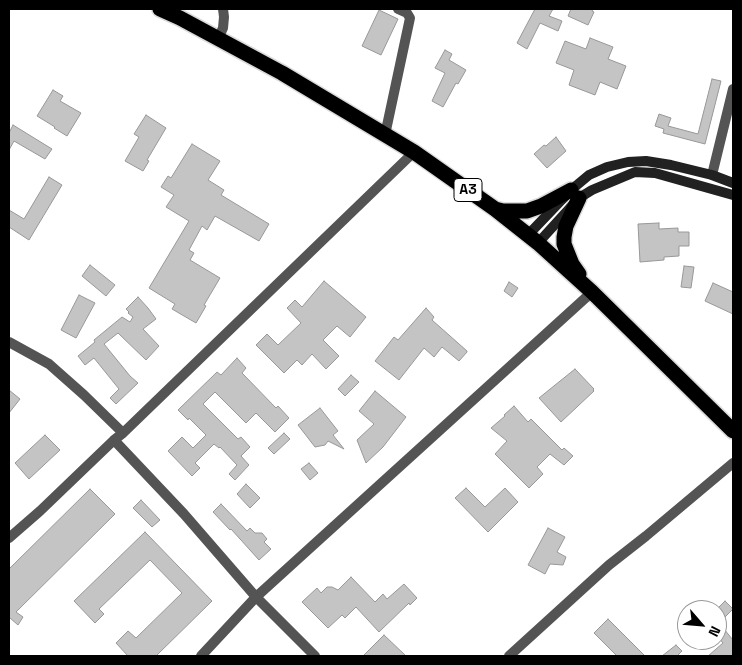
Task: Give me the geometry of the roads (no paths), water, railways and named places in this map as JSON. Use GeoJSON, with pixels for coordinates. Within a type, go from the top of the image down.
{"type":"FeatureCollection","features":[{"type":"Feature","properties":{"kind":"highway","name":"A3"},"geometry":{"type":"LineString","coordinates":[[160,9],[282,73],[414,152],[495,209],[533,239],[592,292],[733,431]]}},
{"type":"Feature","properties":{"kind":"highway"},"geometry":{"type":"LineString","coordinates":[[495,209],[527,211],[575,194]]}},
{"type":"Feature","properties":{"kind":"highway"},"geometry":{"type":"LineString","coordinates":[[575,194],[566,226],[564,244],[572,264],[592,292]]}},
{"type":"Feature","properties":{"kind":"main road"},"geometry":{"type":"LineString","coordinates":[[533,239],[589,176],[607,167],[628,162],[646,161],[671,165],[733,183]]}},
{"type":"Feature","properties":{"kind":"main road"},"geometry":{"type":"LineString","coordinates":[[575,194],[592,190],[635,172],[654,173],[733,195]]}},
{"type":"Feature","properties":{"kind":"street"},"geometry":{"type":"LineString","coordinates":[[218,39],[223,28],[223,9]]}},
{"type":"Feature","properties":{"kind":"street"},"geometry":{"type":"LineString","coordinates":[[385,135],[410,18],[407,13],[398,9]]}},
{"type":"Feature","properties":{"kind":"street"},"geometry":{"type":"LineString","coordinates":[[712,176],[733,89]]}},
{"type":"Feature","properties":{"kind":"street"},"geometry":{"type":"LineString","coordinates":[[9,538],[40,511],[414,152]]}},
{"type":"Feature","properties":{"kind":"street"},"geometry":{"type":"LineString","coordinates":[[201,656],[256,597],[592,292]]}},
{"type":"Feature","properties":{"kind":"street"},"geometry":{"type":"LineString","coordinates":[[9,342],[49,364],[84,395],[256,597],[315,656]]}},
{"type":"Feature","properties":{"kind":"street"},"geometry":{"type":"LineString","coordinates":[[509,656],[609,565],[733,463]]}}]}
